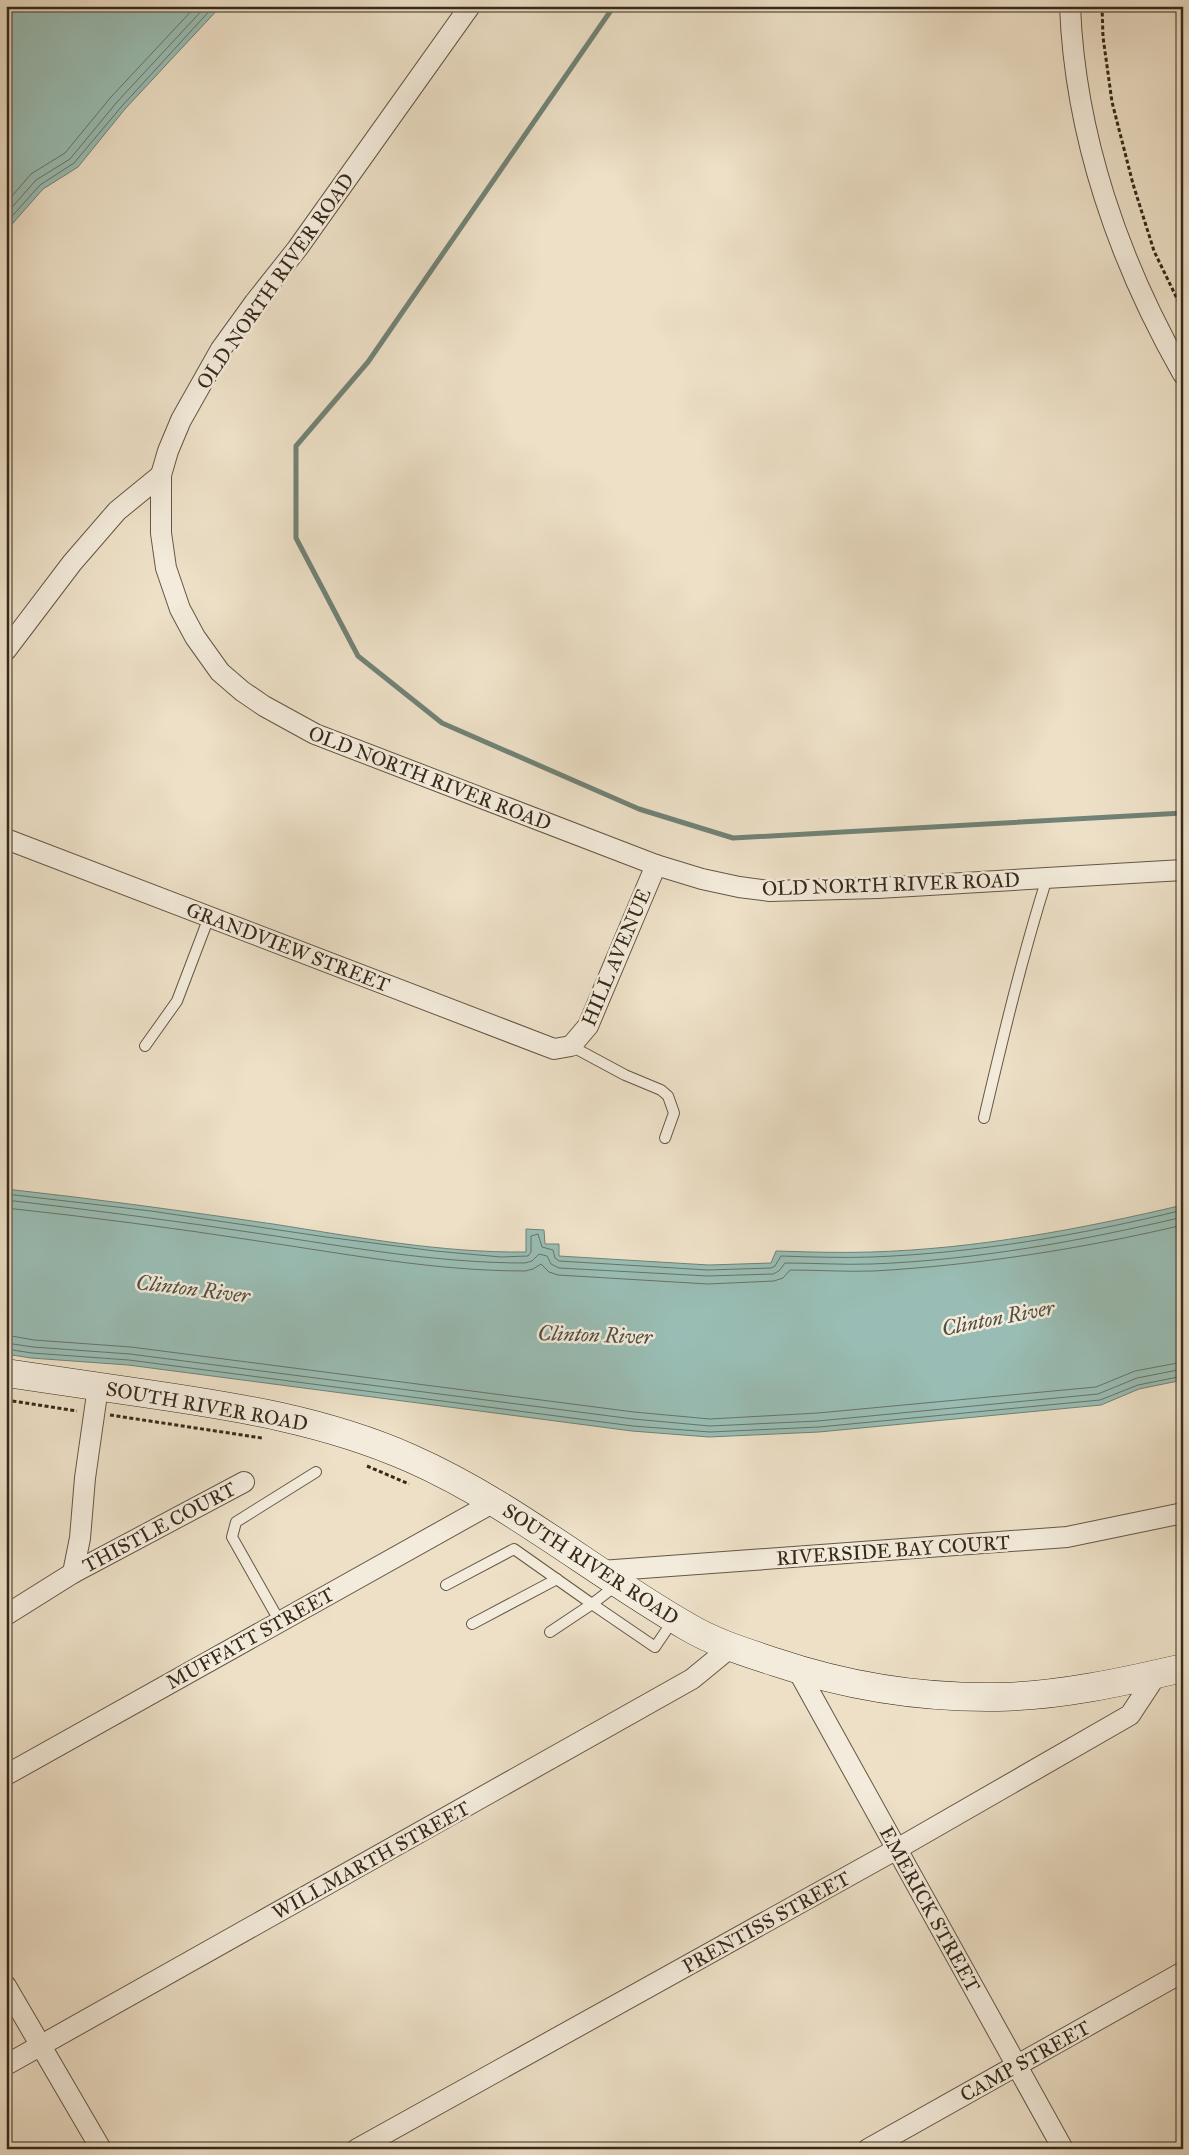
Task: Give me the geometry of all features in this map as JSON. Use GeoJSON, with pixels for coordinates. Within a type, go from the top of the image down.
{"type":"FeatureCollection","features":[{"type":"Feature","properties":{"kind":"street","name":"OLD NORTH RIVER ROAD"},"geometry":{"type":"LineString","coordinates":[[470,6],[297,249],[221,349],[181,420],[168,451],[161,475],[161,533],[166,568],[172,590],[195,637],[220,672],[264,706],[315,734],[342,746],[656,865],[739,888],[770,891],[878,888],[1183,870]]}},
{"type":"Feature","properties":{"kind":"street"},"geometry":{"type":"LineString","coordinates":[[1070,6],[1074,57],[1085,123],[1110,213],[1156,328],[1183,374]]}},
{"type":"Feature","properties":{"kind":"street"},"geometry":{"type":"LineString","coordinates":[[6,650],[72,563],[117,511],[161,475]]}},
{"type":"Feature","properties":{"kind":"street","name":"GRANDVIEW STREET"},"geometry":{"type":"LineString","coordinates":[[6,839],[547,1048],[554,1049],[571,1046]]}},
{"type":"Feature","properties":{"kind":"street","name":"HILL AVENUE"},"geometry":{"type":"LineString","coordinates":[[571,1046],[588,1026],[656,865]]}},
{"type":"Feature","properties":{"kind":"street","name":"SOUTH RIVER ROAD"},"geometry":{"type":"LineString","coordinates":[[6,1373],[96,1400],[223,1405],[318,1425],[366,1441],[410,1458],[494,1502],[674,1619],[731,1647],[797,1669],[909,1693],[1000,1697],[1058,1692],[1170,1671]]}},
{"type":"Feature","properties":{"kind":"street"},"geometry":{"type":"LineString","coordinates":[[74,1573],[80,1538],[85,1478],[96,1400]]}},
{"type":"Feature","properties":{"kind":"street","name":"THISTLE COURT"},"geometry":{"type":"LineString","coordinates":[[6,1615],[74,1573],[244,1482]]}},
{"type":"Feature","properties":{"kind":"street","name":"MUFFATT STREET"},"geometry":{"type":"LineString","coordinates":[[6,1775],[494,1502]]}},
{"type":"Feature","properties":{"kind":"street","name":"RIVERSIDE BAY COURT"},"geometry":{"type":"LineString","coordinates":[[610,1577],[1067,1537],[1183,1513]]}},
{"type":"Feature","properties":{"kind":"street","name":"WILLMARTH STREET"},"geometry":{"type":"LineString","coordinates":[[6,2065],[692,1679],[731,1647]]}},
{"type":"Feature","properties":{"kind":"street","name":"EMERICK STREET"},"geometry":{"type":"LineString","coordinates":[[797,1669],[1064,2149]]}},
{"type":"Feature","properties":{"kind":"street","name":"PRENTISS STREET"},"geometry":{"type":"LineString","coordinates":[[357,2149],[897,1850],[1130,1715],[1170,1671]]}},
{"type":"Feature","properties":{"kind":"street","name":"CAMP STREET"},"geometry":{"type":"LineString","coordinates":[[868,2149],[1183,1972]]}},
{"type":"Feature","properties":{"kind":"street"},"geometry":{"type":"LineString","coordinates":[[6,1986],[101,2149]]}},
{"type":"Feature","properties":{"kind":"lane"},"geometry":{"type":"LineString","coordinates":[[984,1118],[1024,955],[1047,878]]}},
{"type":"Feature","properties":{"kind":"lane"},"geometry":{"type":"LineString","coordinates":[[145,1046],[177,1001],[209,917]]}},
{"type":"Feature","properties":{"kind":"lane"},"geometry":{"type":"LineString","coordinates":[[571,1046],[617,1071],[661,1090],[668,1096],[674,1113],[665,1138]]}},
{"type":"Feature","properties":{"kind":"lane"},"geometry":{"type":"LineString","coordinates":[[280,1622],[232,1537],[236,1522],[316,1472]]}},
{"type":"Feature","properties":{"kind":"lane"},"geometry":{"type":"LineString","coordinates":[[446,1585],[514,1549],[655,1647],[674,1619]]}},
{"type":"Feature","properties":{"kind":"lane"},"geometry":{"type":"LineString","coordinates":[[550,1632],[592,1604],[610,1577]]}},
{"type":"Feature","properties":{"kind":"lane"},"geometry":{"type":"LineString","coordinates":[[472,1624],[557,1579]]}},
{"type":"Feature","properties":{"kind":"path"},"geometry":{"type":"LineString","coordinates":[[1102,6],[1103,37],[1112,102],[1133,184],[1154,251],[1183,311]]}},
{"type":"Feature","properties":{"kind":"path"},"geometry":{"type":"LineString","coordinates":[[6,1400],[96,1400],[268,1438]]}},
{"type":"Feature","properties":{"kind":"path"},"geometry":{"type":"LineString","coordinates":[[362,1465],[413,1486]]}},
{"type":"Feature","properties":{"kind":"water"},"geometry":{"type":"Polygon","coordinates":[[[6,6],[221,6],[125,109],[78,167],[43,189],[6,231],[6,6]]]}},
{"type":"Feature","properties":{"kind":"water","name":"Clinton River"},"geometry":{"type":"Polygon","coordinates":[[[6,1189],[173,1210],[367,1239],[463,1250],[526,1252],[526,1229],[544,1230],[545,1244],[559,1244],[559,1256],[709,1265],[771,1263],[776,1251],[871,1252],[950,1247],[1067,1230],[1183,1205],[1183,1380],[1139,1389],[1101,1405],[819,1432],[709,1437],[632,1431],[128,1365],[31,1358],[6,1354],[6,1189]]]}},
{"type":"Feature","properties":{"kind":"waterway"},"geometry":{"type":"LineString","coordinates":[[614,6],[368,362],[296,446],[296,538],[358,656],[442,723],[639,809],[733,838],[1183,813]]}}]}
